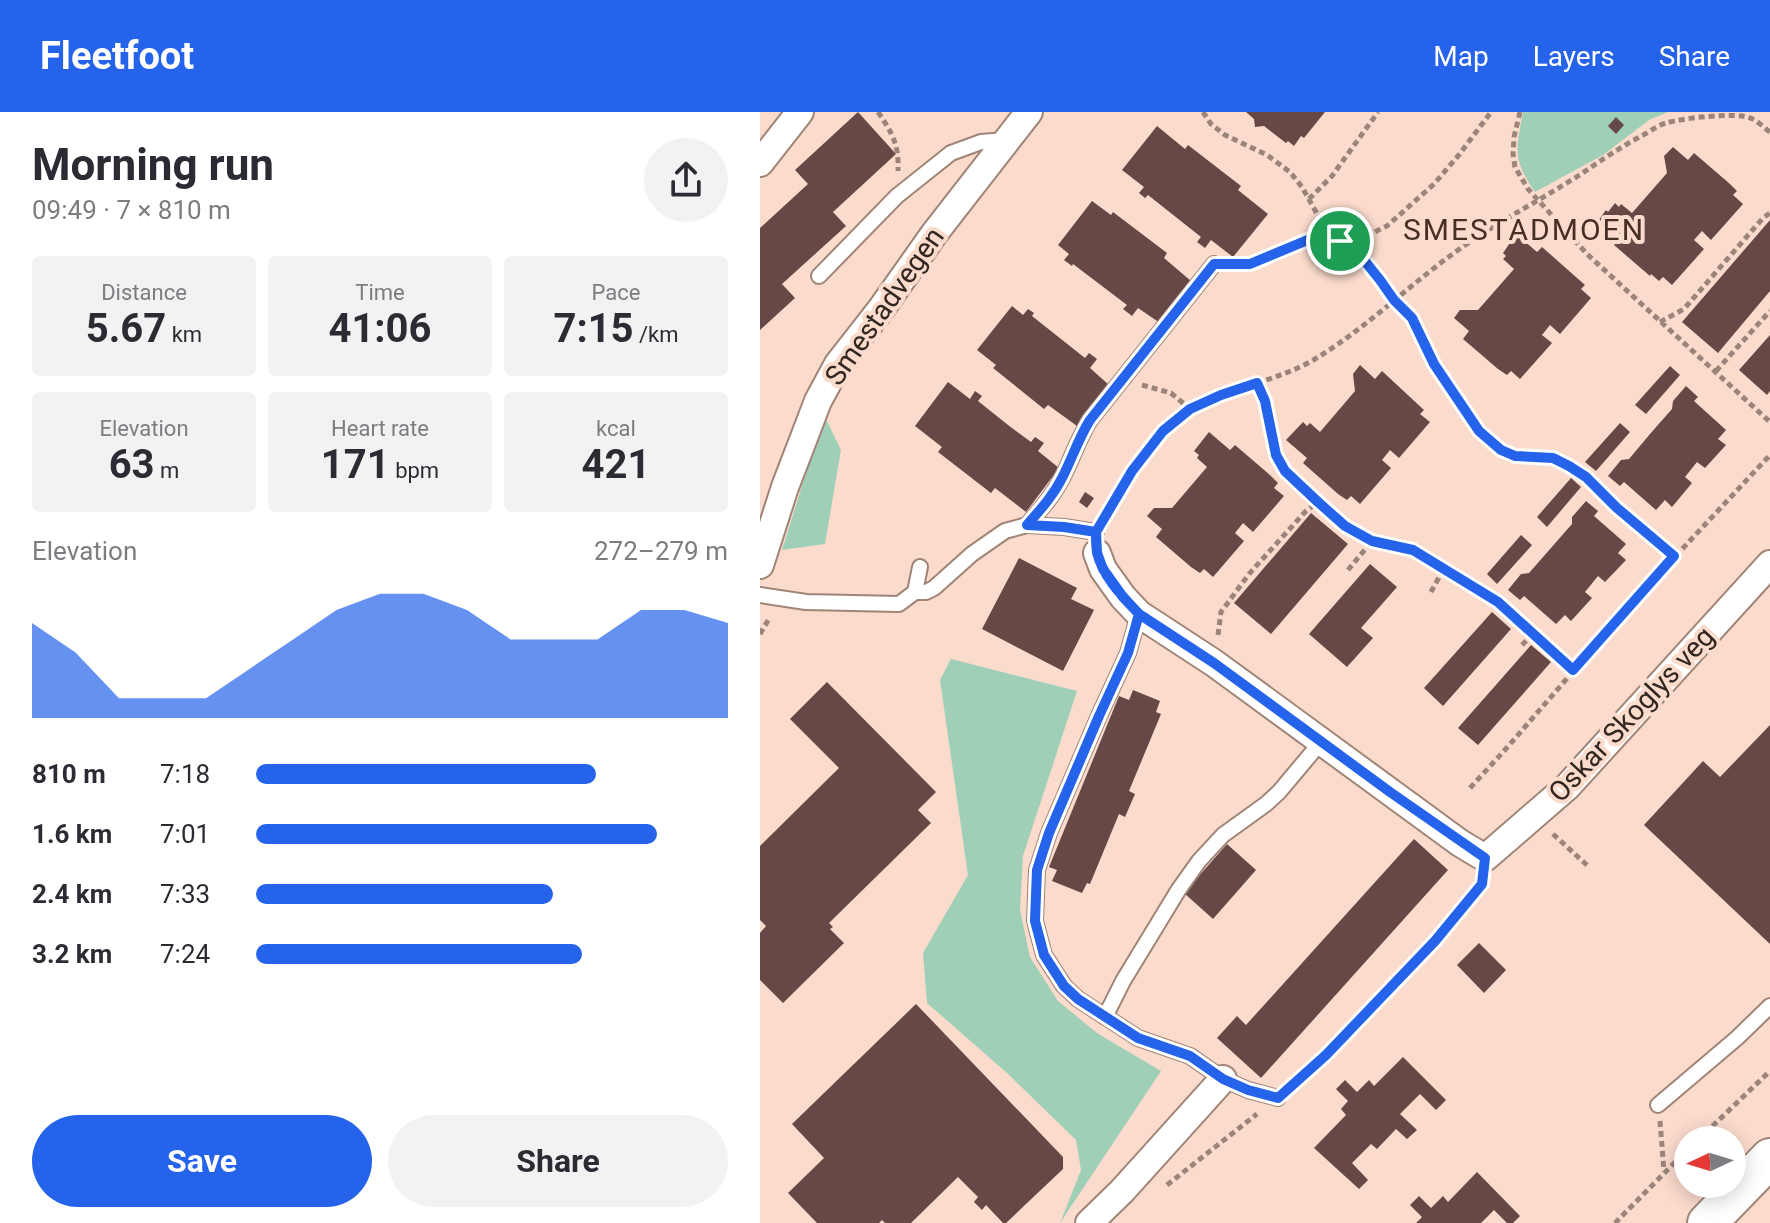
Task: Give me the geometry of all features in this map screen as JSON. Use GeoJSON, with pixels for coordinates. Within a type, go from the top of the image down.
{"type":"FeatureCollection","features":[{"type":"Feature","properties":{"kind":"main road"},"geometry":{"type":"LineString","coordinates":[[1707,1223],[1770,1158]]}},
{"type":"Feature","properties":{"kind":"street"},"geometry":{"type":"LineString","coordinates":[[760,163],[800,112]]}},
{"type":"Feature","properties":{"kind":"street","name":"Smestadvegen"},"geometry":{"type":"LineString","coordinates":[[760,565],[785,487],[818,401],[838,364],[1029,112]]}},
{"type":"Feature","properties":{"kind":"street"},"geometry":{"type":"LineString","coordinates":[[1097,543],[1103,569],[1139,614],[1214,663],[1485,858]]}},
{"type":"Feature","properties":{"kind":"street","name":"Oskar Skoglys veg"},"geometry":{"type":"LineString","coordinates":[[1485,858],[1567,787],[1770,564]]}},
{"type":"Feature","properties":{"kind":"street"},"geometry":{"type":"LineString","coordinates":[[1089,1223],[1223,1079]]}},
{"type":"Feature","properties":{"kind":"lane"},"geometry":{"type":"LineString","coordinates":[[819,276],[897,196],[951,153],[981,142],[1007,140]]}},
{"type":"Feature","properties":{"kind":"lane"},"geometry":{"type":"LineString","coordinates":[[1027,525],[1062,478],[1079,436],[1090,420],[1214,264]]}},
{"type":"Feature","properties":{"kind":"lane"},"geometry":{"type":"LineString","coordinates":[[760,595],[806,602],[899,604],[915,592],[934,588],[972,554],[1005,531],[1027,525],[1064,527],[1097,543]]}},
{"type":"Feature","properties":{"kind":"lane"},"geometry":{"type":"LineString","coordinates":[[915,592],[920,567]]}},
{"type":"Feature","properties":{"kind":"lane"},"geometry":{"type":"LineString","coordinates":[[1139,614],[1128,653],[1049,833],[1037,870],[1035,921],[1044,955],[1064,986],[1078,999],[1138,1038],[1190,1056],[1223,1079],[1248,1090],[1278,1098]]}},
{"type":"Feature","properties":{"kind":"lane"},"geometry":{"type":"LineString","coordinates":[[1105,1017],[1123,981],[1199,861],[1223,835],[1279,792],[1321,742]]}},
{"type":"Feature","properties":{"kind":"lane"},"geometry":{"type":"LineString","coordinates":[[1658,1105],[1770,1006]]}},
{"type":"Feature","properties":{"kind":"path"},"geometry":{"type":"LineString","coordinates":[[878,112],[895,138],[898,155],[897,196]]}},
{"type":"Feature","properties":{"kind":"path"},"geometry":{"type":"LineString","coordinates":[[1203,112],[1211,124],[1225,135],[1267,155],[1290,172],[1320,219],[1340,241],[1364,260],[1412,318],[1434,364],[1479,431],[1501,450],[1515,456],[1553,458],[1569,466],[1586,477],[1674,556]]}},
{"type":"Feature","properties":{"kind":"path"},"geometry":{"type":"LineString","coordinates":[[1309,199],[1332,176],[1378,112]]}},
{"type":"Feature","properties":{"kind":"path"},"geometry":{"type":"LineString","coordinates":[[1214,264],[1250,264],[1322,234],[1340,241],[1364,237],[1387,226],[1434,184],[1491,112]]}},
{"type":"Feature","properties":{"kind":"path"},"geometry":{"type":"LineString","coordinates":[[1520,112],[1513,154],[1515,167],[1528,189],[1587,254],[1770,422]]}},
{"type":"Feature","properties":{"kind":"path"},"geometry":{"type":"LineString","coordinates":[[1097,543],[1132,471],[1163,431],[1190,409],[1311,362],[1348,338],[1454,253],[1500,221],[1664,123],[1699,117],[1749,115],[1770,132]]}},
{"type":"Feature","properties":{"kind":"path"},"geometry":{"type":"LineString","coordinates":[[1660,322],[1684,309],[1770,213]]}},
{"type":"Feature","properties":{"kind":"path"},"geometry":{"type":"LineString","coordinates":[[1716,371],[1770,311]]}},
{"type":"Feature","properties":{"kind":"path"},"geometry":{"type":"LineString","coordinates":[[1122,380],[1171,393],[1190,409]]}},
{"type":"Feature","properties":{"kind":"path"},"geometry":{"type":"LineString","coordinates":[[1257,383],[1265,401],[1276,455],[1285,471],[1318,502],[1345,526],[1372,541],[1413,550],[1498,602],[1573,670]]}},
{"type":"Feature","properties":{"kind":"path"},"geometry":{"type":"LineString","coordinates":[[1470,788],[1674,556],[1770,455]]}},
{"type":"Feature","properties":{"kind":"path"},"geometry":{"type":"LineString","coordinates":[[1219,627],[1221,612],[1249,574],[1305,512],[1318,502]]}},
{"type":"Feature","properties":{"kind":"path"},"geometry":{"type":"LineString","coordinates":[[1348,570],[1372,541]]}},
{"type":"Feature","properties":{"kind":"path"},"geometry":{"type":"LineString","coordinates":[[1431,592],[1444,568]]}},
{"type":"Feature","properties":{"kind":"path"},"geometry":{"type":"LineString","coordinates":[[1522,645],[1533,634]]}},
{"type":"Feature","properties":{"kind":"path"},"geometry":{"type":"LineString","coordinates":[[1522,825],[1551,832],[1588,866]]}},
{"type":"Feature","properties":{"kind":"path"},"geometry":{"type":"LineString","coordinates":[[1157,1192],[1278,1098],[1326,1055],[1435,941],[1482,884],[1485,858]]}},
{"type":"Feature","properties":{"kind":"path"},"geometry":{"type":"LineString","coordinates":[[1713,1126],[1770,1071]]}},
{"type":"Feature","properties":{"kind":"path"},"geometry":{"type":"LineString","coordinates":[[1658,1105],[1664,1171]]}},
{"type":"Feature","properties":{"kind":"path"},"geometry":{"type":"LineString","coordinates":[[1615,1223],[1674,1162]]}},
{"type":"Feature","properties":{"kind":"green space"},"geometry":{"type":"Polygon","coordinates":[[[1523,112],[1668,112],[1649,120],[1603,155],[1535,192],[1519,162],[1523,112]]]}},
{"type":"Feature","properties":{"kind":"green space"},"geometry":{"type":"Polygon","coordinates":[[[824,415],[841,450],[825,544],[782,550],[824,415]]]}},
{"type":"Feature","properties":{"kind":"green space"},"geometry":{"type":"Polygon","coordinates":[[[951,659],[1077,691],[1023,856],[1020,910],[1030,957],[1058,1001],[1097,1033],[1161,1071],[1060,1223],[1081,1170],[1076,1140],[1007,1073],[927,1003],[923,953],[968,875],[940,680],[951,659]]]}},
{"type":"Feature","properties":{"kind":"building"},"geometry":{"type":"Polygon","coordinates":[[[858,112],[896,154],[833,212],[846,226],[782,284],[795,298],[760,330],[760,228],[808,184],[795,170],[858,112]]]}},
{"type":"Feature","properties":{"kind":"building"},"geometry":{"type":"Polygon","coordinates":[[[1246,112],[1325,112],[1294,146],[1264,126],[1255,127],[1254,119],[1246,112]]]}},
{"type":"Feature","properties":{"kind":"building"},"geometry":{"type":"Polygon","coordinates":[[[1616,117],[1624,125],[1616,134],[1608,126],[1616,117]]]}},
{"type":"Feature","properties":{"kind":"building"},"geometry":{"type":"Polygon","coordinates":[[[1157,126],[1185,149],[1188,145],[1241,186],[1238,190],[1268,214],[1233,257],[1211,240],[1205,248],[1197,242],[1201,237],[1148,195],[1145,198],[1139,193],[1144,187],[1122,170],[1157,126]]]}},
{"type":"Feature","properties":{"kind":"building"},"geometry":{"type":"Polygon","coordinates":[[[1673,147],[1688,160],[1694,153],[1737,191],[1733,195],[1743,204],[1711,240],[1702,231],[1694,240],[1704,249],[1672,285],[1663,277],[1659,281],[1650,276],[1614,245],[1620,239],[1598,221],[1615,203],[1632,213],[1667,173],[1664,156],[1673,147]]]}},
{"type":"Feature","properties":{"kind":"building"},"geometry":{"type":"Polygon","coordinates":[[[1092,201],[1111,215],[1113,212],[1167,253],[1164,258],[1191,281],[1160,323],[1138,308],[1132,316],[1123,309],[1127,305],[1064,260],[1069,254],[1058,245],[1092,201]]]}},
{"type":"Feature","properties":{"kind":"building"},"geometry":{"type":"Polygon","coordinates":[[[1770,220],[1770,291],[1718,353],[1682,322],[1770,220]]]}},
{"type":"Feature","properties":{"kind":"building"},"geometry":{"type":"Polygon","coordinates":[[[1516,234],[1537,252],[1542,247],[1585,285],[1581,289],[1591,298],[1560,334],[1550,325],[1542,335],[1552,343],[1520,379],[1511,371],[1507,375],[1498,369],[1463,339],[1469,331],[1454,318],[1460,310],[1478,310],[1514,269],[1503,259],[1506,256],[1503,253],[1516,234]]]}},
{"type":"Feature","properties":{"kind":"building"},"geometry":{"type":"Polygon","coordinates":[[[1012,306],[1023,315],[1028,309],[1034,313],[1032,316],[1085,358],[1089,353],[1097,359],[1090,368],[1109,385],[1077,426],[1048,405],[1044,409],[993,368],[996,365],[977,350],[1012,306]]]}},
{"type":"Feature","properties":{"kind":"building"},"geometry":{"type":"Polygon","coordinates":[[[1770,335],[1770,391],[1767,395],[1739,370],[1770,335]]]}},
{"type":"Feature","properties":{"kind":"building"},"geometry":{"type":"Polygon","coordinates":[[[1360,365],[1375,379],[1382,371],[1424,410],[1420,414],[1430,422],[1399,458],[1390,450],[1382,460],[1391,468],[1360,504],[1351,496],[1347,500],[1338,494],[1303,463],[1307,458],[1286,440],[1303,422],[1307,426],[1310,423],[1320,432],[1355,391],[1353,374],[1360,365]]]}},
{"type":"Feature","properties":{"kind":"building"},"geometry":{"type":"Polygon","coordinates":[[[1670,366],[1680,375],[1646,414],[1635,405],[1670,366]]]}},
{"type":"Feature","properties":{"kind":"building"},"geometry":{"type":"Polygon","coordinates":[[[948,382],[970,399],[975,391],[982,396],[978,401],[1008,425],[1031,442],[1035,437],[1044,443],[1038,451],[1059,468],[1026,512],[995,488],[991,493],[938,452],[942,447],[915,426],[948,382]]]}},
{"type":"Feature","properties":{"kind":"building"},"geometry":{"type":"Polygon","coordinates":[[[1686,386],[1698,397],[1694,401],[1726,430],[1718,439],[1726,445],[1705,468],[1697,462],[1685,477],[1692,483],[1672,507],[1665,500],[1656,510],[1624,482],[1620,486],[1608,476],[1621,460],[1629,459],[1672,409],[1673,401],[1686,386]]]}},
{"type":"Feature","properties":{"kind":"building"},"geometry":{"type":"Polygon","coordinates":[[[1620,423],[1630,432],[1596,471],[1585,462],[1620,423]]]}},
{"type":"Feature","properties":{"kind":"building"},"geometry":{"type":"Polygon","coordinates":[[[1209,432],[1230,450],[1235,445],[1278,483],[1274,488],[1284,496],[1253,532],[1243,523],[1235,533],[1244,541],[1213,577],[1204,569],[1200,573],[1191,567],[1156,537],[1162,529],[1147,516],[1154,508],[1172,508],[1207,467],[1194,451],[1209,432]]]}},
{"type":"Feature","properties":{"kind":"building"},"geometry":{"type":"Polygon","coordinates":[[[1571,478],[1581,487],[1547,527],[1537,517],[1571,478]]]}},
{"type":"Feature","properties":{"kind":"building"},"geometry":{"type":"Polygon","coordinates":[[[1085,492],[1094,498],[1087,508],[1079,502],[1085,492]]]}},
{"type":"Feature","properties":{"kind":"building"},"geometry":{"type":"Polygon","coordinates":[[[1586,501],[1598,511],[1594,516],[1626,544],[1618,553],[1626,560],[1605,582],[1598,576],[1585,592],[1592,598],[1571,621],[1565,615],[1556,624],[1524,596],[1520,600],[1508,590],[1521,574],[1529,573],[1572,524],[1572,517],[1586,501]]]}},
{"type":"Feature","properties":{"kind":"building"},"geometry":{"type":"Polygon","coordinates":[[[1311,513],[1348,544],[1271,634],[1234,603],[1311,513]]]}},
{"type":"Feature","properties":{"kind":"building"},"geometry":{"type":"Polygon","coordinates":[[[1521,535],[1532,545],[1497,584],[1487,574],[1521,535]]]}},
{"type":"Feature","properties":{"kind":"building"},"geometry":{"type":"Polygon","coordinates":[[[1019,558],[1077,588],[1071,599],[1094,610],[1063,671],[982,629],[1019,558]]]}},
{"type":"Feature","properties":{"kind":"building"},"geometry":{"type":"Polygon","coordinates":[[[1370,564],[1397,587],[1361,628],[1373,638],[1347,667],[1309,634],[1370,564]]]}},
{"type":"Feature","properties":{"kind":"building"},"geometry":{"type":"Polygon","coordinates":[[[1492,612],[1511,629],[1443,706],[1424,688],[1492,612]]]}},
{"type":"Feature","properties":{"kind":"building"},"geometry":{"type":"Polygon","coordinates":[[[1531,645],[1551,662],[1478,745],[1458,728],[1531,645]]]}},
{"type":"Feature","properties":{"kind":"building"},"geometry":{"type":"Polygon","coordinates":[[[827,682],[936,792],[918,810],[931,823],[829,923],[833,927],[830,929],[844,943],[783,1003],[760,980],[760,933],[766,926],[760,920],[760,846],[839,768],[790,719],[827,682]]]}},
{"type":"Feature","properties":{"kind":"building"},"geometry":{"type":"Polygon","coordinates":[[[1133,690],[1160,701],[1156,712],[1161,714],[1129,791],[1135,794],[1125,817],[1119,814],[1090,884],[1087,883],[1082,893],[1052,881],[1057,870],[1049,867],[1119,696],[1129,700],[1133,690]]]}},
{"type":"Feature","properties":{"kind":"building"},"geometry":{"type":"Polygon","coordinates":[[[1770,725],[1770,944],[1644,825],[1703,761],[1720,777],[1770,725]]]}},
{"type":"Feature","properties":{"kind":"building"},"geometry":{"type":"Polygon","coordinates":[[[1414,839],[1448,870],[1261,1078],[1217,1038],[1237,1016],[1246,1025],[1414,839]]]}},
{"type":"Feature","properties":{"kind":"building"},"geometry":{"type":"Polygon","coordinates":[[[1227,844],[1256,870],[1213,919],[1184,893],[1227,844]]]}},
{"type":"Feature","properties":{"kind":"building"},"geometry":{"type":"Polygon","coordinates":[[[1479,943],[1506,970],[1484,993],[1457,965],[1479,943]]]}},
{"type":"Feature","properties":{"kind":"building"},"geometry":{"type":"Polygon","coordinates":[[[916,1004],[1063,1157],[1063,1169],[1006,1223],[986,1205],[982,1210],[974,1202],[978,1197],[958,1177],[911,1223],[885,1223],[882,1220],[879,1223],[817,1223],[788,1193],[824,1158],[792,1124],[916,1004]]]}},
{"type":"Feature","properties":{"kind":"building"},"geometry":{"type":"Polygon","coordinates":[[[1403,1057],[1446,1100],[1436,1110],[1420,1094],[1400,1114],[1417,1130],[1407,1139],[1396,1129],[1377,1149],[1371,1144],[1352,1163],[1368,1180],[1359,1189],[1314,1148],[1346,1115],[1341,1109],[1348,1101],[1336,1089],[1345,1080],[1357,1092],[1369,1080],[1374,1086],[1403,1057]]]}},
{"type":"Feature","properties":{"kind":"building"},"geometry":{"type":"Polygon","coordinates":[[[1477,1172],[1520,1216],[1513,1223],[1507,1223],[1494,1210],[1481,1223],[1416,1223],[1422,1217],[1410,1205],[1419,1196],[1431,1208],[1443,1196],[1448,1202],[1477,1172]]]}},
{"type":"Feature","properties":{"kind":"district","name":"SMESTADMOEN"},"geometry":{"type":"Point","coordinates":[1524,230]}},
{"type":"Feature","properties":{"kind":"route"},"geometry":{"type":"LineString","coordinates":[[1340,241],[1322,234],[1250,264],[1214,264],[1090,420],[1079,436],[1062,478],[1027,525],[1096,532],[1097,553],[1103,569],[1139,614],[1128,653],[1049,833],[1037,870],[1035,921],[1044,955],[1064,986],[1078,999],[1138,1038],[1190,1056],[1223,1079],[1248,1090],[1278,1098],[1326,1055],[1435,941],[1482,884],[1485,858],[1460,843],[1214,663],[1139,614],[1123,597],[1103,569],[1097,553],[1096,532],[1132,471],[1163,431],[1190,409],[1257,383],[1265,401],[1276,455],[1285,471],[1318,502],[1345,526],[1372,541],[1413,550],[1498,602],[1573,670],[1674,556],[1586,477],[1569,466],[1553,458],[1515,456],[1501,450],[1479,431],[1434,364],[1412,318],[1364,260],[1340,241]]}}]}
